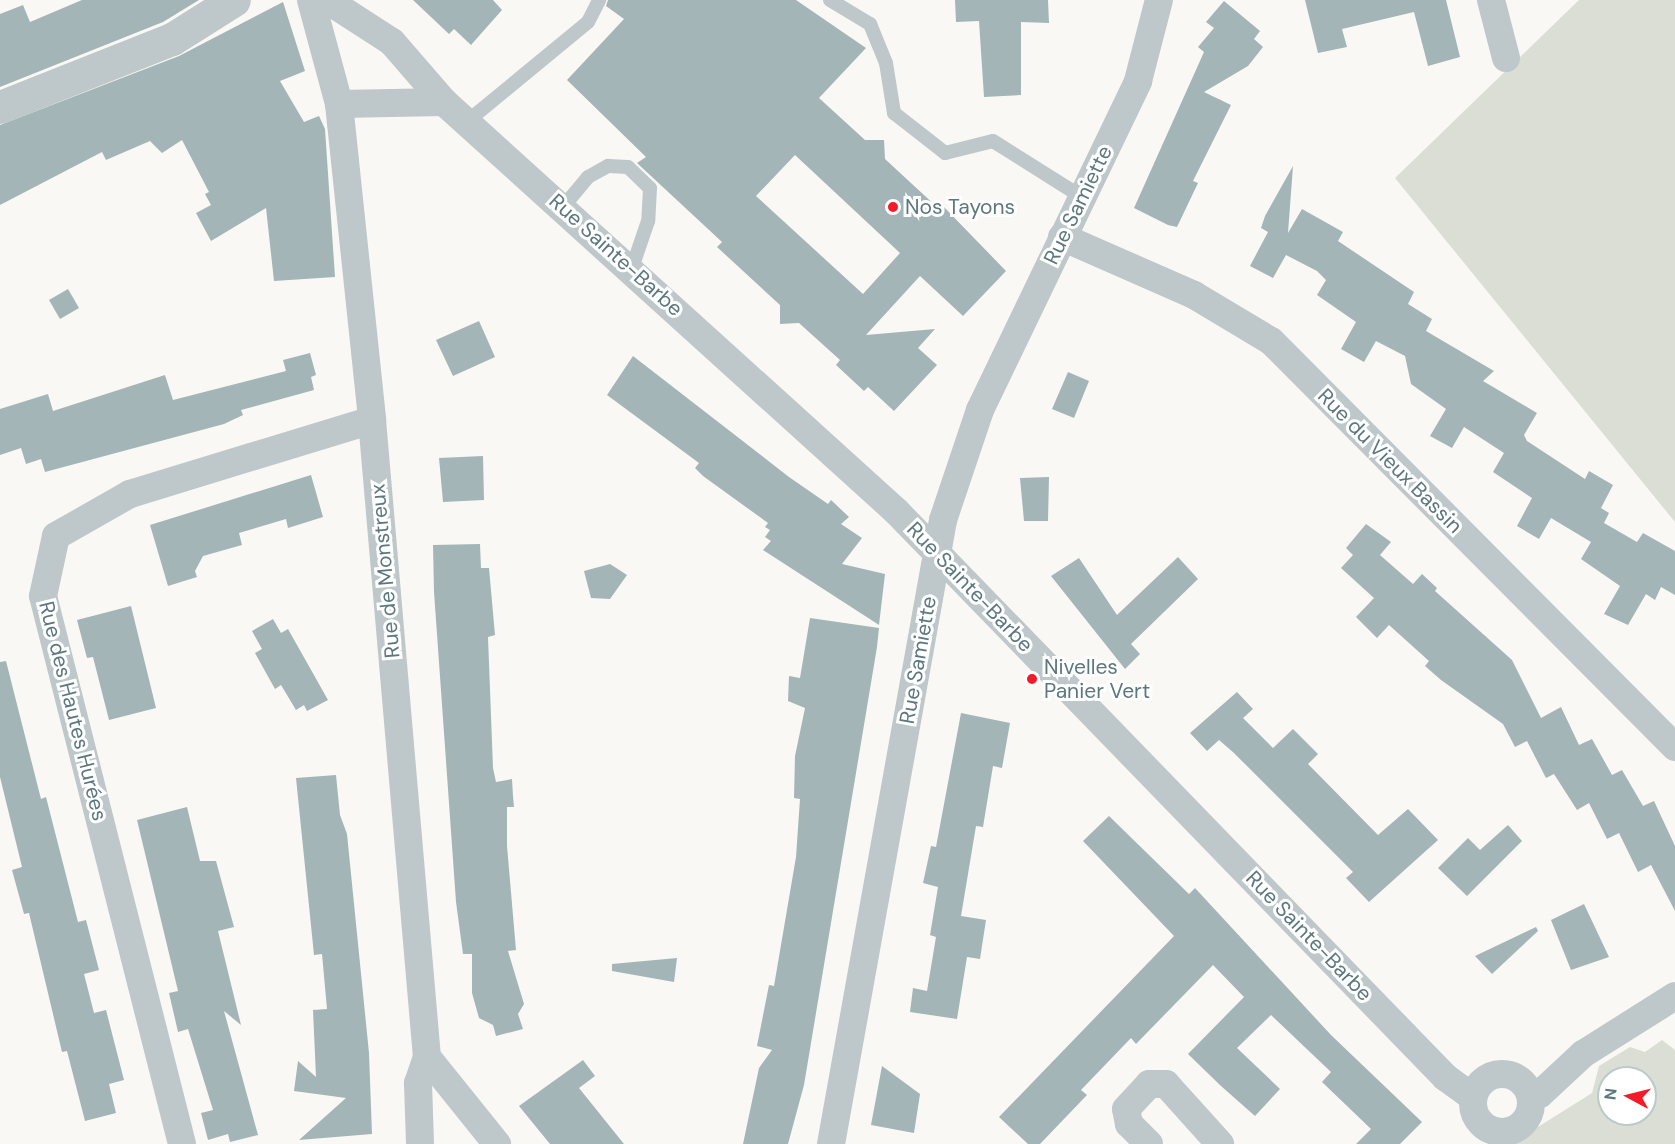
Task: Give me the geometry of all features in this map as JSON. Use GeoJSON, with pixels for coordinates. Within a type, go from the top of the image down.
{"type":"FeatureCollection","features":[{"type":"Feature","properties":{"kind":"street"},"geometry":{"type":"LineString","coordinates":[[0,107],[172,39],[234,0]]}},
{"type":"Feature","properties":{"kind":"street","name":"Rue de Monstreux"},"geometry":{"type":"LineString","coordinates":[[311,0],[339,104],[372,420],[427,1057],[418,1083],[420,1144]]}},
{"type":"Feature","properties":{"kind":"street","name":"Rue Sainte-Barbe"},"geometry":{"type":"LineString","coordinates":[[327,0],[392,42],[444,102],[469,120],[632,268],[937,553],[1445,1077],[1475,1121]]}},
{"type":"Feature","properties":{"kind":"street","name":"Rue Samiette"},"geometry":{"type":"LineString","coordinates":[[831,1144],[943,520],[980,411],[1138,81],[1159,0]]}},
{"type":"Feature","properties":{"kind":"street"},"geometry":{"type":"LineString","coordinates":[[1491,0],[1506,58]]}},
{"type":"Feature","properties":{"kind":"street"},"geometry":{"type":"LineString","coordinates":[[339,104],[444,102]]}},
{"type":"Feature","properties":{"kind":"street","name":"Rue du Vieux Bassin"},"geometry":{"type":"LineString","coordinates":[[1062,237],[1194,295],[1271,341],[1675,747]]}},
{"type":"Feature","properties":{"kind":"street","name":"Rue des Hautes Hurées"},"geometry":{"type":"LineString","coordinates":[[182,1144],[43,596],[56,536],[130,494],[372,420]]}},
{"type":"Feature","properties":{"kind":"street"},"geometry":{"type":"LineString","coordinates":[[1531,1096],[1540,1094],[1583,1054],[1675,996]]}},
{"type":"Feature","properties":{"kind":"street"},"geometry":{"type":"LineString","coordinates":[[427,1057],[497,1144]]}},
{"type":"Feature","properties":{"kind":"street"},"geometry":{"type":"LineString","coordinates":[[1502,1073],[1520,1079],[1531,1096],[1529,1115],[1516,1129],[1496,1132],[1475,1121],[1483,1080],[1502,1073]]}},
{"type":"Feature","properties":{"kind":"street"},"geometry":{"type":"LineString","coordinates":[[1149,1144],[1129,1124],[1126,1108],[1149,1084],[1166,1084],[1220,1144]]}},
{"type":"Feature","properties":{"kind":"lane"},"geometry":{"type":"LineString","coordinates":[[469,120],[588,22],[599,0]]}},
{"type":"Feature","properties":{"kind":"lane"},"geometry":{"type":"LineString","coordinates":[[830,0],[870,24],[886,63],[894,112],[945,153],[993,141],[1082,197]]}},
{"type":"Feature","properties":{"kind":"lane"},"geometry":{"type":"LineString","coordinates":[[563,207],[588,177],[608,166],[628,167],[650,188],[648,221],[632,268]]}},
{"type":"Feature","properties":{"kind":"shaded area"},"geometry":{"type":"Polygon","coordinates":[[[1579,0],[1675,0],[1675,522],[1395,178],[1579,0]]]}},
{"type":"Feature","properties":{"kind":"shaded area"},"geometry":{"type":"Polygon","coordinates":[[[1662,1040],[1675,1050],[1675,1144],[1511,1144],[1592,1093],[1597,1074],[1597,1126],[1657,1126],[1657,1066],[1599,1066],[1630,1047],[1645,1052],[1662,1040]]]}},
{"type":"Feature","properties":{"kind":"building"},"geometry":{"type":"Polygon","coordinates":[[[82,0],[199,0],[163,22],[0,87],[0,14],[23,5],[30,22],[82,0]]]}},
{"type":"Feature","properties":{"kind":"building"},"geometry":{"type":"Polygon","coordinates":[[[413,0],[493,0],[502,10],[471,45],[454,29],[449,34],[413,0]]]}},
{"type":"Feature","properties":{"kind":"building","name":"Nos Tayons"},"geometry":{"type":"Polygon","coordinates":[[[608,0],[796,0],[866,48],[819,98],[865,140],[884,140],[885,159],[938,208],[942,205],[1006,271],[963,316],[920,276],[866,335],[935,329],[918,348],[937,365],[894,411],[868,387],[864,391],[836,365],[840,360],[799,323],[780,324],[780,305],[717,247],[722,242],[637,163],[646,157],[567,80],[624,19],[606,6],[608,0]],[[795,155],[756,196],[863,294],[900,253],[795,155]]]}},
{"type":"Feature","properties":{"kind":"building"},"geometry":{"type":"Polygon","coordinates":[[[955,0],[1048,0],[1049,23],[1021,22],[1021,95],[984,97],[979,21],[956,22],[955,0]]]}},
{"type":"Feature","properties":{"kind":"building"},"geometry":{"type":"Polygon","coordinates":[[[1305,0],[1446,0],[1460,57],[1428,66],[1414,12],[1342,29],[1347,47],[1318,53],[1305,0]]]}},
{"type":"Feature","properties":{"kind":"building"},"geometry":{"type":"Polygon","coordinates":[[[1224,1],[1260,31],[1254,39],[1263,47],[1248,66],[1204,92],[1231,105],[1193,181],[1198,183],[1177,227],[1168,225],[1134,208],[1204,52],[1198,47],[1214,28],[1206,22],[1224,1]]]}},
{"type":"Feature","properties":{"kind":"building"},"geometry":{"type":"Polygon","coordinates":[[[283,2],[305,71],[280,81],[304,122],[319,116],[325,129],[335,277],[274,281],[266,208],[211,241],[196,213],[211,205],[205,194],[209,192],[182,140],[162,153],[150,141],[106,160],[102,152],[0,205],[0,125],[179,56],[283,2]]]}},
{"type":"Feature","properties":{"kind":"building"},"geometry":{"type":"Polygon","coordinates":[[[1293,166],[1288,233],[1302,209],[1343,232],[1338,241],[1414,292],[1408,304],[1432,319],[1426,331],[1494,371],[1483,381],[1537,413],[1524,435],[1527,441],[1585,479],[1589,471],[1613,485],[1601,508],[1609,513],[1604,523],[1637,542],[1643,533],[1675,551],[1675,595],[1661,587],[1655,600],[1646,594],[1628,625],[1604,614],[1620,586],[1581,559],[1591,542],[1551,518],[1539,539],[1517,526],[1532,498],[1493,472],[1504,453],[1464,427],[1452,448],[1430,436],[1446,409],[1411,384],[1405,356],[1376,341],[1364,362],[1341,349],[1356,322],[1317,295],[1326,280],[1317,271],[1286,255],[1273,278],[1250,266],[1268,232],[1261,228],[1265,216],[1293,166]]]}},
{"type":"Feature","properties":{"kind":"building"},"geometry":{"type":"Polygon","coordinates":[[[68,289],[79,308],[60,319],[49,300],[68,289]]]}},
{"type":"Feature","properties":{"kind":"building"},"geometry":{"type":"Polygon","coordinates":[[[479,321],[495,357],[453,376],[436,340],[479,321]]]}},
{"type":"Feature","properties":{"kind":"building"},"geometry":{"type":"Polygon","coordinates":[[[310,353],[316,375],[311,377],[314,390],[241,410],[243,415],[224,424],[45,472],[41,459],[26,464],[21,448],[0,455],[0,409],[48,394],[53,411],[165,375],[173,400],[286,371],[283,360],[310,353]]]}},
{"type":"Feature","properties":{"kind":"building"},"geometry":{"type":"Polygon","coordinates":[[[633,356],[789,477],[828,504],[831,500],[849,517],[841,524],[862,538],[842,564],[885,574],[879,625],[763,550],[771,541],[765,537],[770,530],[765,527],[768,523],[703,476],[695,468],[699,463],[607,395],[633,356]]]}},
{"type":"Feature","properties":{"kind":"building"},"geometry":{"type":"Polygon","coordinates":[[[1068,372],[1089,381],[1074,418],[1052,409],[1068,372]]]}},
{"type":"Feature","properties":{"kind":"building"},"geometry":{"type":"Polygon","coordinates":[[[483,456],[484,500],[443,502],[439,458],[483,456]]]}},
{"type":"Feature","properties":{"kind":"building"},"geometry":{"type":"Polygon","coordinates":[[[311,475],[323,517],[288,528],[286,519],[239,533],[242,545],[203,556],[195,571],[197,577],[168,586],[150,525],[311,475]]]}},
{"type":"Feature","properties":{"kind":"building"},"geometry":{"type":"Polygon","coordinates":[[[1049,477],[1048,521],[1024,521],[1020,478],[1049,477]]]}},
{"type":"Feature","properties":{"kind":"building"},"geometry":{"type":"Polygon","coordinates":[[[1366,524],[1391,542],[1380,555],[1413,584],[1422,574],[1437,588],[1435,591],[1512,660],[1541,718],[1561,707],[1579,745],[1592,739],[1612,775],[1622,770],[1643,806],[1654,801],[1675,846],[1675,911],[1651,865],[1638,872],[1619,833],[1607,839],[1589,803],[1577,810],[1554,774],[1546,778],[1527,741],[1515,747],[1503,724],[1441,680],[1425,666],[1429,661],[1389,625],[1377,638],[1356,617],[1374,598],[1341,568],[1353,555],[1346,548],[1366,524]]]}},
{"type":"Feature","properties":{"kind":"building"},"geometry":{"type":"Polygon","coordinates":[[[480,544],[481,568],[489,568],[495,635],[488,637],[493,768],[496,782],[512,779],[514,807],[507,807],[507,846],[516,950],[508,951],[524,1004],[518,1014],[523,1029],[496,1036],[493,1025],[479,1018],[472,993],[472,954],[463,954],[456,902],[434,592],[433,545],[480,544]]]}},
{"type":"Feature","properties":{"kind":"building"},"geometry":{"type":"Polygon","coordinates":[[[1178,557],[1198,579],[1131,644],[1140,654],[1125,669],[1051,576],[1079,558],[1117,615],[1178,557]]]}},
{"type":"Feature","properties":{"kind":"building"},"geometry":{"type":"Polygon","coordinates":[[[610,564],[627,575],[610,599],[591,598],[584,571],[610,564]]]}},
{"type":"Feature","properties":{"kind":"building"},"geometry":{"type":"Polygon","coordinates":[[[131,606],[156,708],[109,720],[93,657],[87,658],[77,620],[131,606]]]}},
{"type":"Feature","properties":{"kind":"building"},"geometry":{"type":"Polygon","coordinates":[[[810,618],[879,628],[877,647],[804,1085],[788,1144],[743,1144],[759,1068],[772,1050],[757,1046],[769,985],[774,986],[796,857],[800,799],[794,798],[795,756],[805,708],[788,701],[789,676],[800,678],[810,618]]]}},
{"type":"Feature","properties":{"kind":"building"},"geometry":{"type":"Polygon","coordinates":[[[273,619],[281,633],[288,629],[328,700],[307,711],[304,705],[296,710],[281,685],[275,689],[255,653],[262,649],[252,631],[273,619]]]}},
{"type":"Feature","properties":{"kind":"building"},"geometry":{"type":"Polygon","coordinates":[[[6,661],[41,799],[46,797],[78,922],[86,920],[99,970],[84,974],[94,1013],[106,1010],[124,1080],[109,1084],[116,1113],[85,1121],[67,1051],[62,1052],[29,913],[24,914],[12,870],[22,867],[0,777],[0,662],[6,661]]]}},
{"type":"Feature","properties":{"kind":"building"},"geometry":{"type":"Polygon","coordinates":[[[1237,692],[1253,709],[1243,718],[1273,748],[1293,729],[1318,754],[1308,764],[1378,835],[1408,809],[1438,840],[1369,902],[1346,878],[1353,872],[1234,753],[1219,740],[1207,751],[1190,733],[1237,692]]]}},
{"type":"Feature","properties":{"kind":"building"},"geometry":{"type":"Polygon","coordinates":[[[961,713],[1010,723],[1002,768],[993,766],[983,827],[976,826],[961,916],[986,920],[980,959],[967,957],[957,1019],[910,1012],[913,988],[927,991],[936,937],[930,935],[938,887],[923,883],[931,846],[936,847],[961,713]]]}},
{"type":"Feature","properties":{"kind":"building"},"geometry":{"type":"Polygon","coordinates":[[[336,775],[340,815],[347,834],[369,1053],[372,1134],[299,1140],[346,1098],[294,1091],[298,1061],[316,1077],[313,1010],[327,1009],[322,954],[314,955],[296,778],[336,775]]]}},
{"type":"Feature","properties":{"kind":"building"},"geometry":{"type":"Polygon","coordinates":[[[187,807],[200,861],[216,861],[234,927],[218,931],[241,1025],[224,1011],[258,1135],[230,1142],[228,1134],[208,1140],[201,1113],[213,1110],[188,1029],[178,1032],[169,993],[178,991],[137,820],[187,807]]]}},
{"type":"Feature","properties":{"kind":"building"},"geometry":{"type":"Polygon","coordinates":[[[1109,816],[1189,894],[1195,888],[1331,1035],[1422,1122],[1400,1144],[1356,1144],[1371,1129],[1322,1082],[1331,1072],[1271,1015],[1237,1048],[1280,1089],[1255,1116],[1221,1086],[1188,1054],[1244,997],[1213,965],[1136,1044],[1131,1038],[1081,1090],[1087,1095],[1040,1144],[1028,1144],[999,1117],[1174,936],[1083,841],[1109,816]]]}},
{"type":"Feature","properties":{"kind":"building"},"geometry":{"type":"Polygon","coordinates":[[[1508,825],[1522,841],[1467,896],[1438,868],[1468,838],[1480,850],[1508,825]]]}},
{"type":"Feature","properties":{"kind":"building"},"geometry":{"type":"Polygon","coordinates":[[[1584,904],[1609,957],[1571,970],[1551,920],[1584,904]]]}},
{"type":"Feature","properties":{"kind":"building"},"geometry":{"type":"Polygon","coordinates":[[[1536,927],[1538,931],[1492,974],[1475,956],[1536,927]]]}},
{"type":"Feature","properties":{"kind":"building"},"geometry":{"type":"Polygon","coordinates":[[[677,958],[674,982],[612,971],[612,964],[677,958]]]}},
{"type":"Feature","properties":{"kind":"building"},"geometry":{"type":"Polygon","coordinates":[[[583,1060],[595,1076],[579,1088],[624,1144],[550,1144],[519,1106],[583,1060]]]}},
{"type":"Feature","properties":{"kind":"building"},"geometry":{"type":"Polygon","coordinates":[[[882,1066],[920,1094],[914,1133],[871,1125],[882,1066]]]}},
{"type":"Feature","properties":{"kind":"place","name":"Nos Tayons"},"geometry":{"type":"Point","coordinates":[893,207]}},
{"type":"Feature","properties":{"kind":"place","name":"Nivelles Panier Vert"},"geometry":{"type":"Point","coordinates":[1032,679]}}]}
